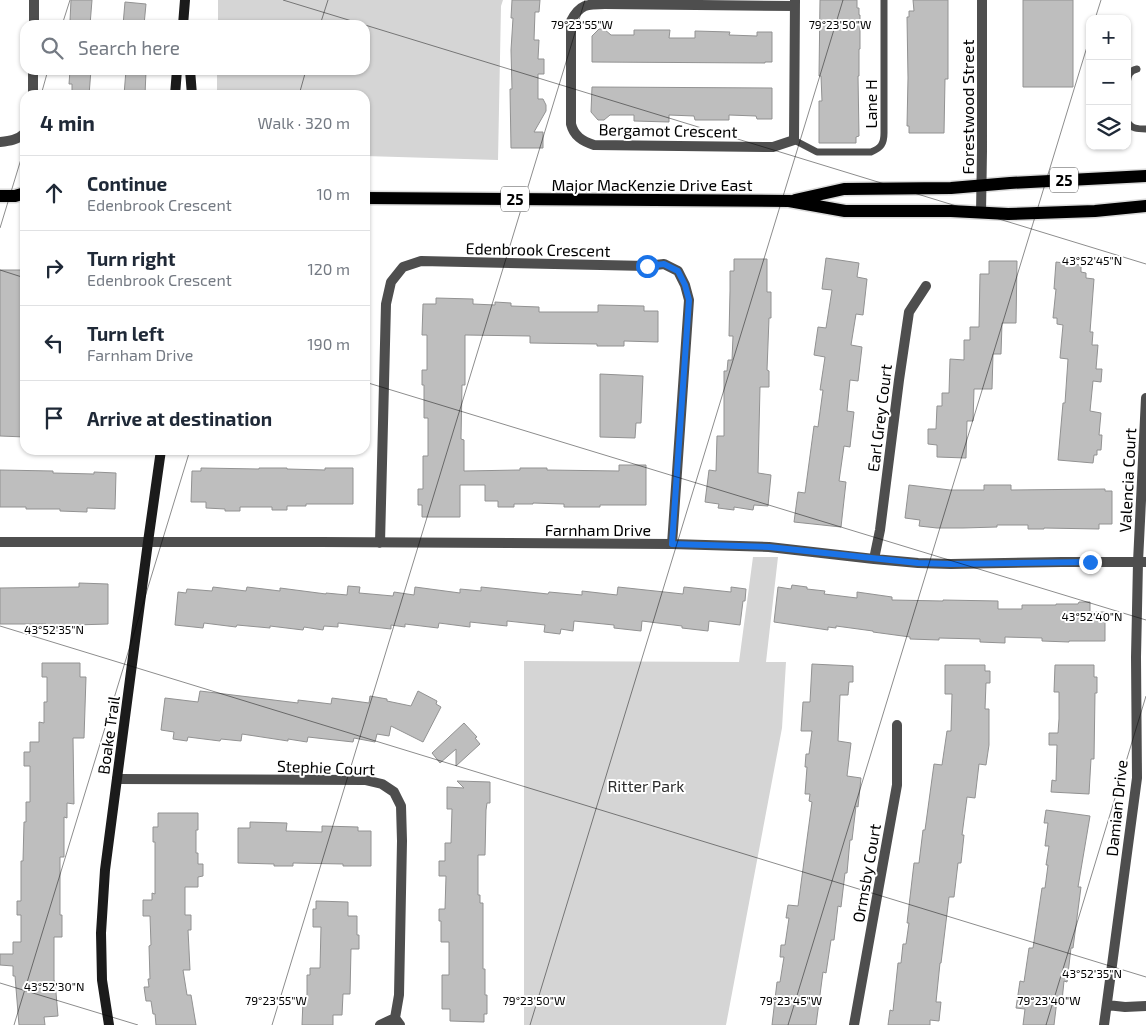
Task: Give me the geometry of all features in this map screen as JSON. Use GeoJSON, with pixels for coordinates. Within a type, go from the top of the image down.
{"type":"FeatureCollection","features":[{"type":"Feature","properties":{"kind":"main road","name":"Major MacKenzie Drive East"},"geometry":{"type":"LineString","coordinates":[[789,201],[844,189],[951,188],[1146,176]]}},
{"type":"Feature","properties":{"kind":"main road"},"geometry":{"type":"LineString","coordinates":[[0,196],[20,196]]}},
{"type":"Feature","properties":{"kind":"main road","name":"Major MacKenzie Drive East"},"geometry":{"type":"LineString","coordinates":[[370,198],[789,201],[845,211],[951,211],[1008,214],[1095,211],[1146,206]]}},
{"type":"Feature","properties":{"kind":"street"},"geometry":{"type":"LineString","coordinates":[[34,0],[34,20]]}},
{"type":"Feature","properties":{"kind":"street"},"geometry":{"type":"LineString","coordinates":[[184,20],[185,0]]}},
{"type":"Feature","properties":{"kind":"street","name":"Forestwood Street"},"geometry":{"type":"LineString","coordinates":[[980,213],[982,185],[982,0]]}},
{"type":"Feature","properties":{"kind":"street","name":"Bergamot Crescent"},"geometry":{"type":"LineString","coordinates":[[795,3],[794,140],[773,147],[594,145],[587,143],[573,131],[571,124],[571,31],[575,13],[581,7],[590,4],[795,3]]}},
{"type":"Feature","properties":{"kind":"street"},"geometry":{"type":"LineString","coordinates":[[33,75],[33,90]]}},
{"type":"Feature","properties":{"kind":"street"},"geometry":{"type":"LineString","coordinates":[[175,90],[177,75]]}},
{"type":"Feature","properties":{"kind":"street"},"geometry":{"type":"LineString","coordinates":[[190,75],[192,90]]}},
{"type":"Feature","properties":{"kind":"street"},"geometry":{"type":"LineString","coordinates":[[0,142],[12,141],[20,137]]}},
{"type":"Feature","properties":{"kind":"street","name":"Edenbrook Crescent"},"geometry":{"type":"LineString","coordinates":[[380,543],[386,304],[391,282],[402,267],[421,262],[647,266],[664,264],[678,271],[685,285],[689,300],[672,544]]}},
{"type":"Feature","properties":{"kind":"street","name":"Earl Grey Court"},"geometry":{"type":"LineString","coordinates":[[874,559],[880,530],[908,312],[926,286]]}},
{"type":"Feature","properties":{"kind":"street","name":"Valencia Court"},"geometry":{"type":"LineString","coordinates":[[1142,562],[1146,398]]}},
{"type":"Feature","properties":{"kind":"street","name":"Boake Trail"},"geometry":{"type":"LineString","coordinates":[[109,1025],[102,980],[101,933],[106,870],[160,455]]}},
{"type":"Feature","properties":{"kind":"street","name":"Farnham Drive"},"geometry":{"type":"LineString","coordinates":[[0,542],[672,544],[769,547],[918,563],[1142,562]]}},
{"type":"Feature","properties":{"kind":"street","name":"Damian Drive"},"geometry":{"type":"LineString","coordinates":[[1104,1025],[1142,778],[1136,657],[1142,562]]}},
{"type":"Feature","properties":{"kind":"street","name":"Ormsby Court"},"geometry":{"type":"LineString","coordinates":[[854,1025],[898,784],[897,725]]}},
{"type":"Feature","properties":{"kind":"street","name":"Stephie Court"},"geometry":{"type":"LineString","coordinates":[[117,779],[365,780],[382,784],[394,792],[401,806],[402,841],[398,1022],[380,1025]]}},
{"type":"Feature","properties":{"kind":"street"},"geometry":{"type":"LineString","coordinates":[[1107,1005],[1146,1006]]}},
{"type":"Feature","properties":{"kind":"lane","name":"Lane H"},"geometry":{"type":"LineString","coordinates":[[794,140],[817,152],[871,152],[878,150],[882,145],[884,140],[884,0]]}},
{"type":"Feature","properties":{"kind":"lane"},"geometry":{"type":"LineString","coordinates":[[1131,71],[1137,70]]}},
{"type":"Feature","properties":{"kind":"lane"},"geometry":{"type":"LineString","coordinates":[[1131,126],[1135,129],[1146,129]]}},
{"type":"Feature","properties":{"kind":"green space"},"geometry":{"type":"Polygon","coordinates":[[[218,0],[503,0],[501,6],[498,160],[370,156],[370,90],[217,90],[217,75],[370,75],[370,20],[218,20],[218,0]]]}},
{"type":"Feature","properties":{"kind":"green space","name":"Ritter Park"},"geometry":{"type":"Polygon","coordinates":[[[753,557],[778,557],[766,662],[786,662],[782,728],[726,1025],[524,1025],[524,661],[739,662],[753,557]]]}},
{"type":"Feature","properties":{"kind":"building"},"geometry":{"type":"Polygon","coordinates":[[[71,0],[92,0],[90,20],[70,20],[71,0]]]}},
{"type":"Feature","properties":{"kind":"building"},"geometry":{"type":"Polygon","coordinates":[[[512,0],[540,0],[539,12],[535,12],[534,40],[539,40],[538,59],[544,59],[544,74],[538,74],[538,99],[543,99],[546,111],[534,132],[543,132],[543,148],[511,148],[512,0]]]}},
{"type":"Feature","properties":{"kind":"building"},"geometry":{"type":"Polygon","coordinates":[[[820,0],[857,0],[857,8],[859,8],[860,15],[860,49],[858,76],[859,136],[856,137],[856,143],[819,143],[819,101],[822,101],[821,76],[819,76],[820,0]]]}},
{"type":"Feature","properties":{"kind":"building"},"geometry":{"type":"Polygon","coordinates":[[[913,0],[948,0],[948,79],[945,79],[944,133],[909,133],[909,126],[907,126],[907,17],[909,17],[909,11],[914,11],[913,0]]]}},
{"type":"Feature","properties":{"kind":"building"},"geometry":{"type":"Polygon","coordinates":[[[1023,0],[1073,0],[1073,87],[1023,87],[1023,0]]]}},
{"type":"Feature","properties":{"kind":"building"},"geometry":{"type":"Polygon","coordinates":[[[125,2],[146,4],[144,20],[123,20],[125,2]]]}},
{"type":"Feature","properties":{"kind":"building"},"geometry":{"type":"Polygon","coordinates":[[[599,29],[604,29],[611,35],[634,35],[634,30],[670,30],[669,38],[695,38],[695,31],[730,32],[729,35],[757,36],[757,32],[772,32],[772,62],[592,62],[592,36],[599,29]]]}},
{"type":"Feature","properties":{"kind":"building"},"geometry":{"type":"Polygon","coordinates":[[[70,75],[91,75],[89,90],[72,90],[72,84],[69,84],[70,75]]]}},
{"type":"Feature","properties":{"kind":"building"},"geometry":{"type":"Polygon","coordinates":[[[126,75],[146,75],[145,90],[124,90],[126,75]]]}},
{"type":"Feature","properties":{"kind":"building"},"geometry":{"type":"Polygon","coordinates":[[[592,87],[772,88],[772,119],[757,119],[756,116],[729,115],[729,120],[695,120],[694,116],[669,115],[669,122],[634,121],[634,115],[610,115],[604,120],[598,120],[591,112],[592,87]]]}},
{"type":"Feature","properties":{"kind":"building"},"geometry":{"type":"Polygon","coordinates":[[[826,258],[859,263],[857,277],[867,279],[863,315],[856,314],[851,345],[862,347],[858,381],[850,380],[847,411],[854,412],[850,447],[844,446],[839,481],[846,482],[841,527],[794,522],[798,492],[805,493],[814,426],[818,427],[823,390],[820,390],[825,357],[814,355],[818,327],[826,328],[832,290],[822,289],[826,258]]]}},
{"type":"Feature","properties":{"kind":"building"},"geometry":{"type":"Polygon","coordinates":[[[734,259],[767,259],[767,292],[771,292],[767,370],[769,371],[769,387],[760,387],[758,473],[771,475],[768,506],[754,505],[753,510],[734,507],[734,510],[718,508],[719,504],[705,502],[709,470],[716,471],[717,436],[724,436],[724,371],[727,371],[728,360],[732,360],[733,336],[729,336],[730,271],[734,271],[734,259]]]}},
{"type":"Feature","properties":{"kind":"building"},"geometry":{"type":"Polygon","coordinates":[[[989,261],[1017,261],[1016,323],[1002,323],[1001,354],[993,354],[992,389],[974,389],[973,421],[967,421],[966,458],[937,457],[937,445],[928,444],[928,429],[936,429],[937,406],[942,406],[942,393],[949,393],[950,359],[964,360],[964,340],[970,340],[970,327],[979,327],[980,274],[989,274],[989,261]]]}},
{"type":"Feature","properties":{"kind":"building"},"geometry":{"type":"Polygon","coordinates":[[[1056,262],[1081,265],[1081,272],[1086,273],[1086,278],[1094,279],[1090,332],[1093,332],[1092,345],[1098,345],[1096,369],[1102,369],[1101,382],[1093,381],[1090,411],[1101,413],[1099,435],[1102,435],[1101,450],[1097,450],[1093,463],[1058,460],[1068,359],[1060,358],[1063,325],[1057,324],[1057,318],[1053,318],[1056,262]]]}},
{"type":"Feature","properties":{"kind":"building"},"geometry":{"type":"Polygon","coordinates":[[[0,270],[20,270],[20,437],[0,436],[0,270]]]}},
{"type":"Feature","properties":{"kind":"building"},"geometry":{"type":"Polygon","coordinates":[[[436,298],[473,299],[473,304],[495,305],[495,302],[511,303],[511,306],[539,307],[539,312],[598,312],[598,305],[644,306],[644,311],[658,311],[658,342],[624,341],[624,346],[597,346],[597,344],[530,343],[530,336],[465,335],[465,385],[462,385],[461,439],[464,440],[464,471],[547,468],[547,470],[619,471],[619,465],[646,465],[646,505],[564,507],[564,504],[533,503],[514,504],[514,507],[498,507],[498,501],[485,501],[485,485],[460,485],[460,517],[422,517],[422,505],[418,505],[418,489],[423,489],[423,456],[428,456],[428,418],[424,418],[424,385],[422,385],[422,370],[427,370],[427,335],[422,335],[423,304],[436,304],[436,298]]]}},
{"type":"Feature","properties":{"kind":"building"},"geometry":{"type":"Polygon","coordinates":[[[600,374],[643,376],[641,423],[636,423],[635,438],[600,437],[600,374]]]}},
{"type":"Feature","properties":{"kind":"building"},"geometry":{"type":"Polygon","coordinates":[[[201,468],[325,470],[325,468],[353,468],[353,504],[306,504],[306,506],[287,506],[287,510],[272,510],[272,507],[240,507],[240,511],[206,508],[206,502],[191,502],[192,471],[201,471],[201,468]]]}},
{"type":"Feature","properties":{"kind":"building"},"geometry":{"type":"Polygon","coordinates":[[[0,470],[53,471],[53,473],[116,473],[115,509],[87,508],[87,512],[0,507],[0,470]]]}},
{"type":"Feature","properties":{"kind":"building"},"geometry":{"type":"Polygon","coordinates":[[[909,485],[950,490],[984,490],[984,485],[1011,485],[1011,490],[1105,489],[1105,491],[1112,491],[1112,524],[1099,524],[1099,529],[1028,529],[1028,525],[963,528],[919,526],[920,520],[905,518],[909,485]]]}},
{"type":"Feature","properties":{"kind":"building"},"geometry":{"type":"Polygon","coordinates":[[[79,583],[108,584],[108,624],[75,625],[75,627],[66,627],[66,631],[54,631],[54,627],[46,627],[46,624],[0,624],[0,588],[79,587],[79,583]]]}},
{"type":"Feature","properties":{"kind":"building"},"geometry":{"type":"Polygon","coordinates":[[[792,585],[825,591],[824,594],[857,598],[857,592],[892,597],[892,600],[998,601],[998,609],[1022,609],[1022,605],[1090,602],[1090,612],[1105,612],[1105,641],[1042,641],[1042,638],[1005,637],[1005,643],[980,642],[980,639],[910,639],[910,637],[836,626],[836,628],[828,627],[828,630],[774,622],[778,587],[791,589],[792,585]]]}},
{"type":"Feature","properties":{"kind":"building"},"geometry":{"type":"Polygon","coordinates":[[[348,586],[360,587],[359,593],[393,596],[394,592],[414,595],[415,587],[460,593],[460,589],[481,591],[481,587],[548,594],[549,592],[582,595],[582,591],[617,595],[618,587],[683,594],[684,587],[731,592],[731,587],[746,589],[740,625],[709,621],[708,631],[642,621],[641,631],[614,628],[614,625],[574,621],[573,631],[561,629],[560,634],[544,632],[545,625],[507,621],[507,626],[470,622],[470,627],[439,623],[438,628],[405,624],[405,627],[391,625],[391,629],[338,623],[338,627],[324,626],[323,630],[304,627],[303,630],[270,626],[270,628],[237,625],[236,627],[204,623],[203,628],[175,625],[178,592],[186,593],[187,589],[212,591],[213,587],[246,591],[247,587],[280,591],[280,588],[347,595],[348,586]]]}},
{"type":"Feature","properties":{"kind":"building"},"geometry":{"type":"Polygon","coordinates":[[[42,663],[80,663],[80,677],[86,677],[84,738],[73,738],[74,804],[67,803],[67,818],[64,817],[64,857],[60,857],[62,937],[54,937],[54,981],[58,1016],[44,1017],[45,1025],[19,1025],[13,966],[0,965],[0,954],[13,954],[13,942],[21,942],[21,915],[17,915],[17,901],[21,901],[21,861],[23,861],[26,802],[30,802],[30,766],[24,766],[24,752],[30,752],[30,742],[39,742],[39,722],[44,723],[44,702],[47,702],[47,677],[42,677],[42,663]]]}},
{"type":"Feature","properties":{"kind":"building"},"geometry":{"type":"Polygon","coordinates":[[[812,664],[853,666],[853,682],[849,682],[848,695],[840,695],[838,741],[851,743],[847,776],[861,778],[858,807],[856,806],[847,873],[845,873],[841,907],[838,906],[834,940],[831,940],[826,973],[823,972],[816,1025],[772,1025],[777,982],[780,982],[784,957],[780,957],[781,945],[785,945],[789,918],[786,918],[788,905],[798,906],[812,802],[809,801],[810,794],[805,794],[807,767],[805,767],[812,731],[801,731],[803,702],[810,702],[812,664]]]}},
{"type":"Feature","properties":{"kind":"building"},"geometry":{"type":"Polygon","coordinates":[[[945,665],[985,665],[985,671],[990,671],[990,683],[986,683],[985,709],[989,709],[989,745],[986,765],[979,764],[975,798],[967,797],[962,835],[964,835],[961,863],[958,863],[954,897],[949,897],[940,963],[936,1002],[941,1002],[939,1021],[930,1020],[930,1025],[888,1025],[890,1010],[893,1011],[898,963],[901,963],[903,944],[906,944],[914,863],[919,863],[934,764],[942,765],[947,731],[951,731],[952,694],[945,694],[945,665]]]}},
{"type":"Feature","properties":{"kind":"building"},"geometry":{"type":"Polygon","coordinates":[[[1055,665],[1094,665],[1094,677],[1097,677],[1097,693],[1095,693],[1094,759],[1091,759],[1089,794],[1051,792],[1052,780],[1056,781],[1057,745],[1049,745],[1049,733],[1058,733],[1059,719],[1059,692],[1054,692],[1055,665]]]}},
{"type":"Feature","properties":{"kind":"building"},"geometry":{"type":"Polygon","coordinates":[[[200,691],[298,703],[298,700],[331,704],[332,698],[369,703],[370,696],[411,706],[418,691],[437,701],[436,704],[441,707],[423,742],[391,726],[389,736],[377,734],[375,742],[354,738],[353,742],[308,737],[307,742],[288,739],[288,741],[242,734],[241,741],[221,739],[220,741],[188,737],[187,741],[173,739],[174,732],[161,730],[165,698],[198,702],[200,691]]]}},
{"type":"Feature","properties":{"kind":"building"},"geometry":{"type":"Polygon","coordinates":[[[464,723],[477,737],[475,738],[480,744],[456,766],[456,749],[440,763],[432,753],[464,723]]]}},
{"type":"Feature","properties":{"kind":"building"},"geometry":{"type":"Polygon","coordinates":[[[457,781],[490,782],[490,803],[487,803],[486,810],[485,855],[478,855],[478,895],[480,895],[480,903],[483,903],[483,969],[485,969],[485,995],[487,995],[487,1014],[484,1014],[484,1022],[450,1021],[450,1009],[442,1009],[442,975],[449,975],[449,942],[441,942],[439,909],[445,909],[446,876],[439,876],[439,861],[445,861],[445,843],[451,843],[452,809],[447,809],[447,787],[464,788],[457,781]]]}},
{"type":"Feature","properties":{"kind":"building"},"geometry":{"type":"Polygon","coordinates":[[[1046,810],[1090,816],[1078,887],[1081,887],[1073,948],[1071,948],[1067,982],[1064,981],[1062,1001],[1057,1000],[1054,1025],[1023,1025],[1025,1009],[1016,1008],[1020,981],[1024,982],[1029,948],[1033,948],[1042,888],[1045,888],[1049,846],[1045,846],[1048,823],[1044,823],[1046,810]]]}},
{"type":"Feature","properties":{"kind":"building"},"geometry":{"type":"Polygon","coordinates":[[[158,813],[198,813],[196,853],[198,853],[198,864],[203,864],[203,876],[198,877],[198,887],[185,887],[185,915],[191,915],[191,930],[188,930],[190,970],[183,970],[187,995],[191,995],[196,1025],[156,1025],[151,1001],[146,1001],[144,987],[149,987],[149,946],[151,945],[150,916],[143,916],[143,900],[152,900],[152,893],[155,894],[155,842],[153,842],[153,827],[158,827],[158,813]]]}},
{"type":"Feature","properties":{"kind":"building"},"geometry":{"type":"Polygon","coordinates":[[[250,822],[287,823],[286,831],[322,832],[322,826],[358,827],[358,831],[371,831],[371,866],[293,863],[293,866],[274,866],[274,864],[238,863],[238,828],[250,828],[250,822]]]}},
{"type":"Feature","properties":{"kind":"building"},"geometry":{"type":"Polygon","coordinates":[[[316,901],[348,902],[348,916],[357,916],[359,949],[351,949],[350,994],[343,994],[342,1015],[333,1015],[333,1025],[302,1025],[303,1000],[307,1000],[307,975],[310,975],[310,968],[320,968],[321,927],[313,927],[313,909],[316,909],[316,901]]]}},
{"type":"Feature","properties":{"kind":"route"},"geometry":{"type":"LineString","coordinates":[[647,266],[664,264],[678,271],[685,285],[689,300],[672,544],[769,547],[918,563],[1090,562]]}}]}
